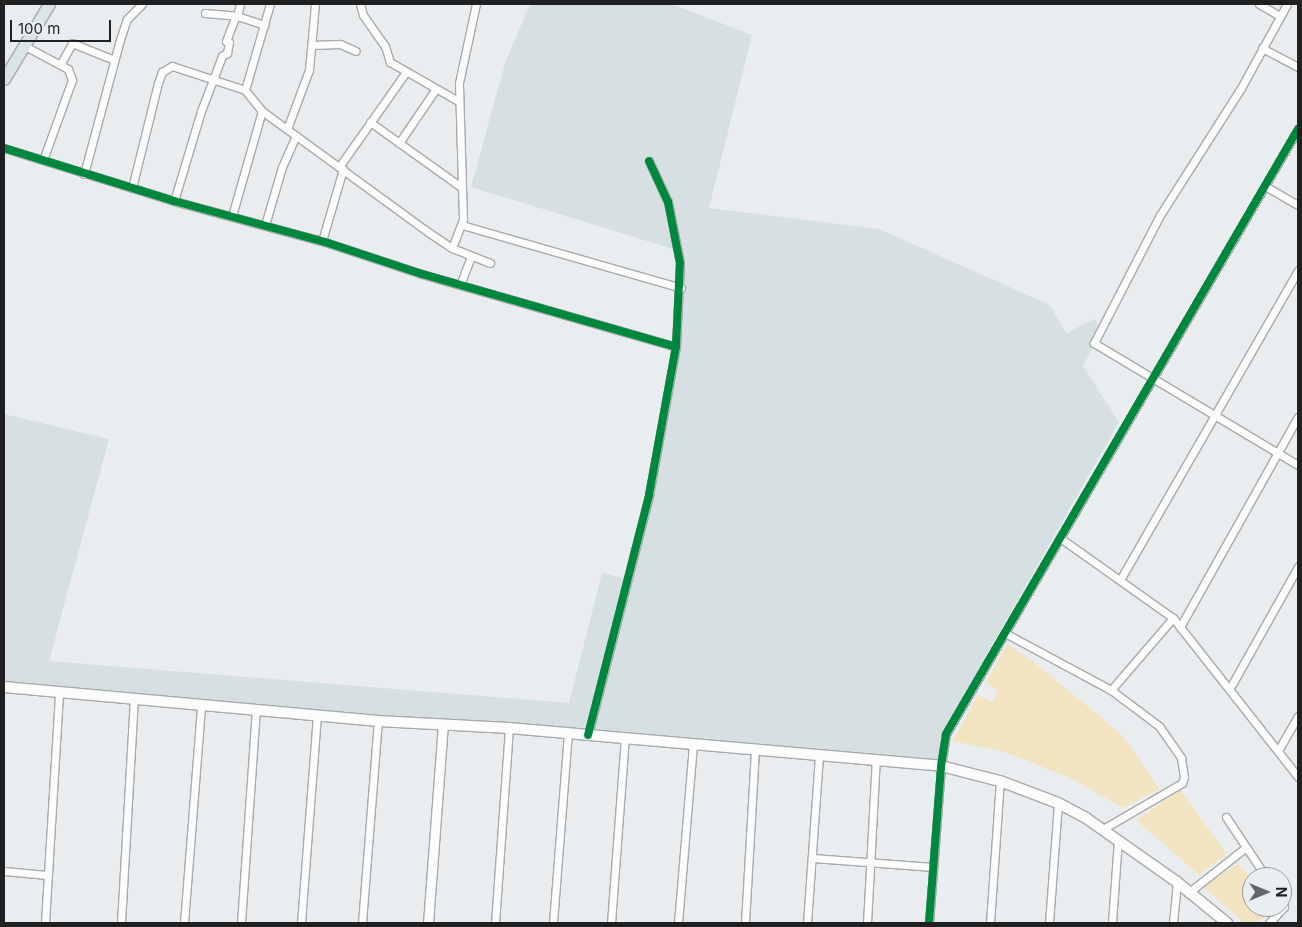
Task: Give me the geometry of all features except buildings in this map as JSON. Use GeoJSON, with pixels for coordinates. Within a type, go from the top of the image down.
{"type":"FeatureCollection","features":[{"type":"Feature","properties":{"kind":"highway"},"geometry":{"type":"LineString","coordinates":[[4,79],[49,4]]}},
{"type":"Feature","properties":{"kind":"main road"},"geometry":{"type":"LineString","coordinates":[[4,687],[134,698],[200,706],[378,721],[509,728],[941,766],[1000,781],[1058,802],[1103,829],[1177,882],[1188,893],[1227,923]]}},
{"type":"Feature","properties":{"kind":"street"},"geometry":{"type":"LineString","coordinates":[[84,174],[114,60],[127,19],[142,4]]}},
{"type":"Feature","properties":{"kind":"street"},"geometry":{"type":"LineString","coordinates":[[174,201],[201,111],[222,56],[227,53],[230,28],[240,4]]}},
{"type":"Feature","properties":{"kind":"street"},"geometry":{"type":"LineString","coordinates":[[245,90],[270,4]]}},
{"type":"Feature","properties":{"kind":"street"},"geometry":{"type":"LineString","coordinates":[[287,129],[309,70],[315,4]]}},
{"type":"Feature","properties":{"kind":"street"},"geometry":{"type":"LineString","coordinates":[[360,4],[363,15],[385,46],[390,62],[435,90],[458,101]]}},
{"type":"Feature","properties":{"kind":"street"},"geometry":{"type":"LineString","coordinates":[[452,248],[462,224],[459,83],[476,4]]}},
{"type":"Feature","properties":{"kind":"street"},"geometry":{"type":"LineString","coordinates":[[1259,4],[1280,16]]}},
{"type":"Feature","properties":{"kind":"street"},"geometry":{"type":"LineString","coordinates":[[1287,4],[1160,215],[1094,343],[1151,379],[1298,465]]}},
{"type":"Feature","properties":{"kind":"street"},"geometry":{"type":"LineString","coordinates":[[206,13],[236,17],[265,25]]}},
{"type":"Feature","properties":{"kind":"street"},"geometry":{"type":"LineString","coordinates":[[60,65],[72,42],[114,60]]}},
{"type":"Feature","properties":{"kind":"street"},"geometry":{"type":"LineString","coordinates":[[312,45],[340,44],[356,51]]}},
{"type":"Feature","properties":{"kind":"street"},"geometry":{"type":"LineString","coordinates":[[23,45],[68,69],[72,80],[43,160]]}},
{"type":"Feature","properties":{"kind":"street"},"geometry":{"type":"LineString","coordinates":[[1262,48],[1298,67]]}},
{"type":"Feature","properties":{"kind":"street"},"geometry":{"type":"LineString","coordinates":[[132,188],[162,72],[172,66],[245,90],[262,111],[452,248],[470,257],[490,263]]}},
{"type":"Feature","properties":{"kind":"street"},"geometry":{"type":"LineString","coordinates":[[322,241],[341,168],[370,122],[406,72]]}},
{"type":"Feature","properties":{"kind":"street"},"geometry":{"type":"LineString","coordinates":[[399,143],[435,90]]}},
{"type":"Feature","properties":{"kind":"street"},"geometry":{"type":"LineString","coordinates":[[232,216],[262,111]]}},
{"type":"Feature","properties":{"kind":"street"},"geometry":{"type":"LineString","coordinates":[[370,122],[462,187]]}},
{"type":"Feature","properties":{"kind":"street"},"geometry":{"type":"LineString","coordinates":[[929,923],[941,766],[946,734],[1298,129]]}},
{"type":"Feature","properties":{"kind":"street"},"geometry":{"type":"LineString","coordinates":[[265,225],[282,167],[296,136]]}},
{"type":"Feature","properties":{"kind":"street"},"geometry":{"type":"LineString","coordinates":[[4,148],[174,201],[322,241],[460,285],[676,347]]}},
{"type":"Feature","properties":{"kind":"street"},"geometry":{"type":"LineString","coordinates":[[588,735],[649,495],[676,347],[681,288],[680,263],[668,202],[649,160]]}},
{"type":"Feature","properties":{"kind":"street"},"geometry":{"type":"LineString","coordinates":[[1265,186],[1298,205]]}},
{"type":"Feature","properties":{"kind":"street"},"geometry":{"type":"LineString","coordinates":[[462,224],[681,288]]}},
{"type":"Feature","properties":{"kind":"street"},"geometry":{"type":"LineString","coordinates":[[460,285],[470,257]]}},
{"type":"Feature","properties":{"kind":"street"},"geometry":{"type":"LineString","coordinates":[[1120,580],[1298,270]]}},
{"type":"Feature","properties":{"kind":"street"},"geometry":{"type":"LineString","coordinates":[[1180,627],[1298,417]]}},
{"type":"Feature","properties":{"kind":"street"},"geometry":{"type":"LineString","coordinates":[[1060,538],[1173,618],[1279,749],[1298,777]]}},
{"type":"Feature","properties":{"kind":"street"},"geometry":{"type":"LineString","coordinates":[[1230,688],[1298,567]]}},
{"type":"Feature","properties":{"kind":"street"},"geometry":{"type":"LineString","coordinates":[[1110,690],[1173,618]]}},
{"type":"Feature","properties":{"kind":"street"},"geometry":{"type":"LineString","coordinates":[[1005,633],[1110,690],[1160,726],[1181,758],[1184,777],[1182,783],[1103,829]]}},
{"type":"Feature","properties":{"kind":"street"},"geometry":{"type":"LineString","coordinates":[[46,923],[60,691]]}},
{"type":"Feature","properties":{"kind":"street"},"geometry":{"type":"LineString","coordinates":[[121,923],[134,698]]}},
{"type":"Feature","properties":{"kind":"street"},"geometry":{"type":"LineString","coordinates":[[184,923],[200,706]]}},
{"type":"Feature","properties":{"kind":"street"},"geometry":{"type":"LineString","coordinates":[[241,923],[256,710]]}},
{"type":"Feature","properties":{"kind":"street"},"geometry":{"type":"LineString","coordinates":[[301,923],[317,715]]}},
{"type":"Feature","properties":{"kind":"street"},"geometry":{"type":"LineString","coordinates":[[1279,749],[1298,716]]}},
{"type":"Feature","properties":{"kind":"street"},"geometry":{"type":"LineString","coordinates":[[362,923],[378,721]]}},
{"type":"Feature","properties":{"kind":"street"},"geometry":{"type":"LineString","coordinates":[[428,923],[443,724]]}},
{"type":"Feature","properties":{"kind":"street"},"geometry":{"type":"LineString","coordinates":[[495,923],[509,728]]}},
{"type":"Feature","properties":{"kind":"street"},"geometry":{"type":"LineString","coordinates":[[552,923],[568,734]]}},
{"type":"Feature","properties":{"kind":"street"},"geometry":{"type":"LineString","coordinates":[[611,923],[625,738]]}},
{"type":"Feature","properties":{"kind":"street"},"geometry":{"type":"LineString","coordinates":[[678,923],[693,744]]}},
{"type":"Feature","properties":{"kind":"street"},"geometry":{"type":"LineString","coordinates":[[745,923],[755,750]]}},
{"type":"Feature","properties":{"kind":"street"},"geometry":{"type":"LineString","coordinates":[[807,923],[819,755]]}},
{"type":"Feature","properties":{"kind":"street"},"geometry":{"type":"LineString","coordinates":[[867,923],[876,759]]}},
{"type":"Feature","properties":{"kind":"street"},"geometry":{"type":"LineString","coordinates":[[990,923],[1000,781]]}},
{"type":"Feature","properties":{"kind":"street"},"geometry":{"type":"LineString","coordinates":[[1049,923],[1058,802]]}},
{"type":"Feature","properties":{"kind":"street"},"geometry":{"type":"LineString","coordinates":[[1226,817],[1259,867]]}},
{"type":"Feature","properties":{"kind":"street"},"geometry":{"type":"LineString","coordinates":[[1112,923],[1118,840]]}},
{"type":"Feature","properties":{"kind":"street"},"geometry":{"type":"LineString","coordinates":[[1188,893],[1245,848]]}},
{"type":"Feature","properties":{"kind":"street"},"geometry":{"type":"LineString","coordinates":[[813,858],[933,866]]}},
{"type":"Feature","properties":{"kind":"street"},"geometry":{"type":"LineString","coordinates":[[4,871],[48,875]]}},
{"type":"Feature","properties":{"kind":"street"},"geometry":{"type":"LineString","coordinates":[[1173,923],[1177,882]]}},
{"type":"Feature","properties":{"kind":"shaded area"},"geometry":{"type":"Polygon","coordinates":[[[530,4],[672,4],[752,35],[709,208],[879,229],[1050,305],[1066,333],[1094,319],[1098,323],[1092,349],[1083,366],[1119,422],[942,733],[941,766],[4,687],[4,414],[109,439],[49,661],[569,703],[602,573],[627,579],[649,495],[681,288],[676,250],[471,187],[505,63],[530,4]]]}},
{"type":"Feature","properties":{"kind":"shaded area"},"geometry":{"type":"Polygon","coordinates":[[[1007,644],[1040,667],[1121,734],[1160,789],[1123,808],[1068,777],[1005,752],[953,741],[978,695],[992,702],[998,690],[986,682],[1007,644]]]}},
{"type":"Feature","properties":{"kind":"shaded area"},"geometry":{"type":"Polygon","coordinates":[[[1180,790],[1227,854],[1199,875],[1136,820],[1180,790]]]}},
{"type":"Feature","properties":{"kind":"shaded area"},"geometry":{"type":"Polygon","coordinates":[[[1238,864],[1242,868],[1242,917],[1264,917],[1256,923],[1244,923],[1203,886],[1238,864]]]}},
{"type":"Feature","properties":{"kind":"cycle path"},"geometry":{"type":"LineString","coordinates":[[929,923],[941,766],[946,734],[1298,129]]}},
{"type":"Feature","properties":{"kind":"cycle path"},"geometry":{"type":"LineString","coordinates":[[4,148],[174,201],[325,242],[422,274],[676,347]]}},
{"type":"Feature","properties":{"kind":"cycle path"},"geometry":{"type":"LineString","coordinates":[[588,735],[649,495],[676,347],[680,263],[668,202],[649,161]]}}]}
